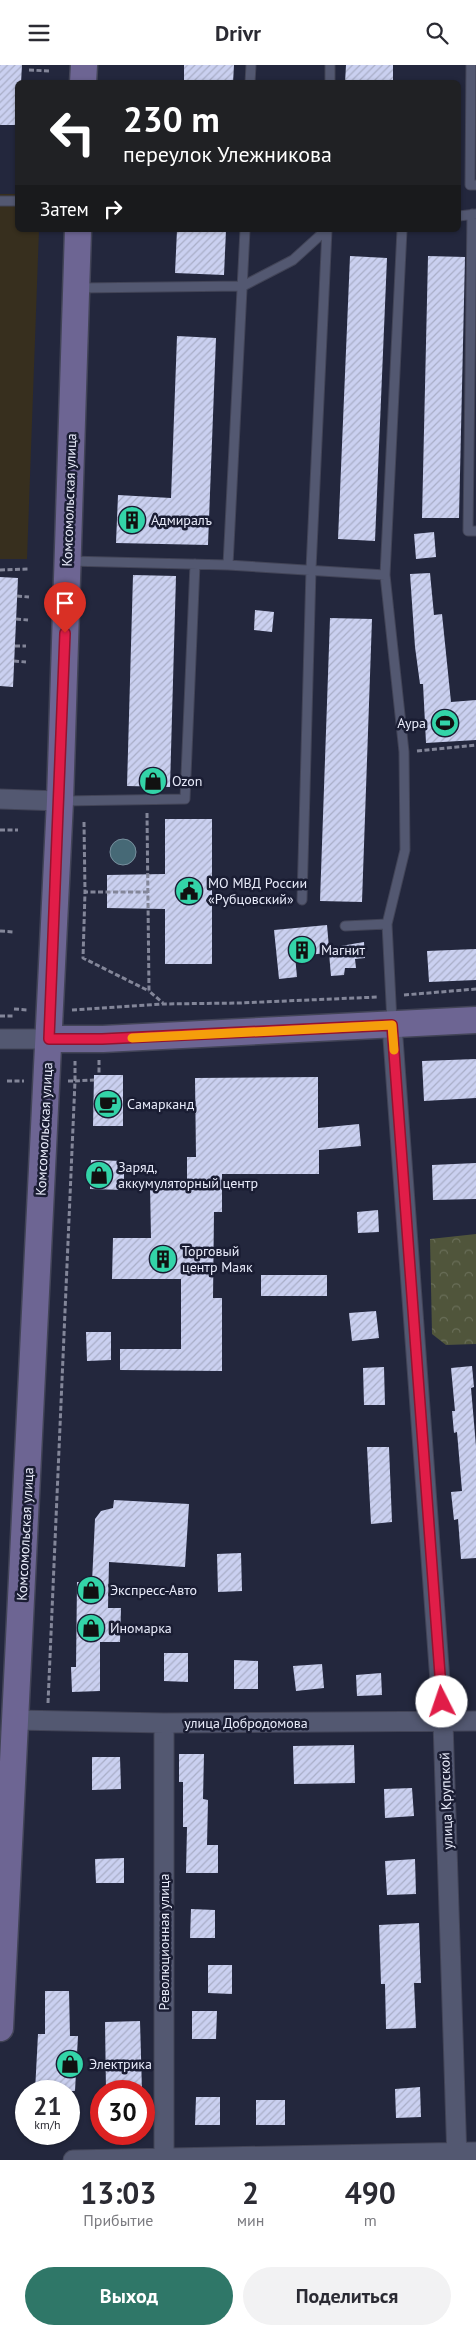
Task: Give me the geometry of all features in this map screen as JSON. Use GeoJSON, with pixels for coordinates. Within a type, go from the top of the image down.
{"type":"FeatureCollection","features":[{"type":"Feature","properties":{"kind":"main road"},"geometry":{"type":"LineString","coordinates":[[83,80],[84,65]]}},
{"type":"Feature","properties":{"kind":"main road","name":"Комсомольская улица"},"geometry":{"type":"LineString","coordinates":[[0,2028],[50,1011],[71,801],[67,561],[78,232]]}},
{"type":"Feature","properties":{"kind":"main road"},"geometry":{"type":"LineString","coordinates":[[49,1039],[102,1039],[476,1020]]}},
{"type":"Feature","properties":{"kind":"street"},"geometry":{"type":"LineString","coordinates":[[0,799],[71,801]]}},
{"type":"Feature","properties":{"kind":"street","name":"улица Крупской"},"geometry":{"type":"LineString","coordinates":[[392,1025],[444,1722],[457,2157]]}},
{"type":"Feature","properties":{"kind":"street"},"geometry":{"type":"LineString","coordinates":[[0,1039],[49,1039]]}},
{"type":"Feature","properties":{"kind":"street","name":"улица Добродомова"},"geometry":{"type":"LineString","coordinates":[[16,1720],[164,1723],[476,1721]]}},
{"type":"Feature","properties":{"kind":"street","name":"Революционная улица"},"geometry":{"type":"LineString","coordinates":[[164,1723],[164,2159]]}},
{"type":"Feature","properties":{"kind":"street"},"geometry":{"type":"LineString","coordinates":[[73,2160],[457,2157],[476,2153]]}},
{"type":"Feature","properties":{"kind":"lane"},"geometry":{"type":"LineString","coordinates":[[250,80],[251,65]]}},
{"type":"Feature","properties":{"kind":"lane"},"geometry":{"type":"LineString","coordinates":[[330,65],[330,80]]}},
{"type":"Feature","properties":{"kind":"lane"},"geometry":{"type":"LineString","coordinates":[[471,65],[470,185],[476,185]]}},
{"type":"Feature","properties":{"kind":"lane"},"geometry":{"type":"LineString","coordinates":[[0,201],[15,201]]}},
{"type":"Feature","properties":{"kind":"lane"},"geometry":{"type":"LineString","coordinates":[[461,216],[474,214],[468,531],[476,531]]}},
{"type":"Feature","properties":{"kind":"lane"},"geometry":{"type":"LineString","coordinates":[[228,565],[245,232]]}},
{"type":"Feature","properties":{"kind":"lane"},"geometry":{"type":"LineString","coordinates":[[76,288],[243,286],[293,260],[324,232]]}},
{"type":"Feature","properties":{"kind":"lane"},"geometry":{"type":"LineString","coordinates":[[302,900],[311,569],[326,232]]}},
{"type":"Feature","properties":{"kind":"lane"},"geometry":{"type":"LineString","coordinates":[[392,1025],[389,996],[387,924],[405,850],[404,752],[385,575],[402,232]]}},
{"type":"Feature","properties":{"kind":"lane"},"geometry":{"type":"LineString","coordinates":[[67,561],[228,565],[385,575]]}},
{"type":"Feature","properties":{"kind":"lane"},"geometry":{"type":"LineString","coordinates":[[71,801],[184,799],[195,564]]}},
{"type":"Feature","properties":{"kind":"lane"},"geometry":{"type":"LineString","coordinates":[[345,926],[387,924]]}},
{"type":"Feature","properties":{"kind":"path"},"geometry":{"type":"LineString","coordinates":[[29,70],[50,71]]}},
{"type":"Feature","properties":{"kind":"path"},"geometry":{"type":"LineString","coordinates":[[0,570],[30,569]]}},
{"type":"Feature","properties":{"kind":"path"},"geometry":{"type":"LineString","coordinates":[[17,596],[29,597]]}},
{"type":"Feature","properties":{"kind":"path"},"geometry":{"type":"LineString","coordinates":[[16,619],[28,620]]}},
{"type":"Feature","properties":{"kind":"path"},"geometry":{"type":"LineString","coordinates":[[15,646],[26,646]]}},
{"type":"Feature","properties":{"kind":"path"},"geometry":{"type":"LineString","coordinates":[[14,661],[26,662]]}},
{"type":"Feature","properties":{"kind":"path"},"geometry":{"type":"LineString","coordinates":[[404,752],[476,745]]}},
{"type":"Feature","properties":{"kind":"path"},"geometry":{"type":"LineString","coordinates":[[147,800],[149,991]]}},
{"type":"Feature","properties":{"kind":"path"},"geometry":{"type":"LineString","coordinates":[[71,801],[86,892],[83,958],[149,991],[163,1004]]}},
{"type":"Feature","properties":{"kind":"path"},"geometry":{"type":"LineString","coordinates":[[0,830],[18,830]]}},
{"type":"Feature","properties":{"kind":"path"},"geometry":{"type":"LineString","coordinates":[[86,892],[148,892]]}},
{"type":"Feature","properties":{"kind":"path"},"geometry":{"type":"LineString","coordinates":[[0,931],[14,932]]}},
{"type":"Feature","properties":{"kind":"path"},"geometry":{"type":"LineString","coordinates":[[14,1009],[50,1011],[163,1004],[239,1003],[389,996],[476,989]]}},
{"type":"Feature","properties":{"kind":"path"},"geometry":{"type":"LineString","coordinates":[[0,1016],[13,1016]]}},
{"type":"Feature","properties":{"kind":"path"},"geometry":{"type":"LineString","coordinates":[[98,1057],[99,1075]]}},
{"type":"Feature","properties":{"kind":"path"},"geometry":{"type":"LineString","coordinates":[[47,1721],[75,1081],[94,1080]]}},
{"type":"Feature","properties":{"kind":"shaded area"},"geometry":{"type":"Polygon","coordinates":[[[0,194],[15,194],[15,232],[39,232],[27,559],[0,559],[0,194]]]}},
{"type":"Feature","properties":{"kind":"green space"},"geometry":{"type":"Polygon","coordinates":[[[476,1234],[476,1344],[446,1345],[432,1334],[430,1239],[476,1234]]]}},
{"type":"Feature","properties":{"kind":"water"},"geometry":{"type":"Polygon","coordinates":[[[123,839],[132,843],[136,852],[132,861],[123,865],[114,861],[110,852],[114,843],[123,839]]]}},
{"type":"Feature","properties":{"kind":"building"},"geometry":{"type":"Polygon","coordinates":[[[0,65],[22,65],[21,80],[15,80],[15,125],[0,125],[0,65]]]}},
{"type":"Feature","properties":{"kind":"building"},"geometry":{"type":"Polygon","coordinates":[[[184,65],[234,65],[233,80],[184,80],[184,65]]]}},
{"type":"Feature","properties":{"kind":"building"},"geometry":{"type":"Polygon","coordinates":[[[346,65],[393,65],[393,80],[345,80],[346,65]]]}},
{"type":"Feature","properties":{"kind":"building"},"geometry":{"type":"Polygon","coordinates":[[[177,232],[226,232],[224,275],[175,273],[177,232]]]}},
{"type":"Feature","properties":{"kind":"building"},"geometry":{"type":"Polygon","coordinates":[[[350,256],[387,258],[375,541],[338,539],[350,256]]]}},
{"type":"Feature","properties":{"kind":"building"},"geometry":{"type":"Polygon","coordinates":[[[428,256],[465,257],[459,518],[422,518],[428,256]]]}},
{"type":"Feature","properties":{"kind":"building"},"geometry":{"type":"Polygon","coordinates":[[[177,336],[216,338],[208,545],[116,543],[118,495],[171,498],[177,336]]]}},
{"type":"Feature","properties":{"kind":"building"},"geometry":{"type":"Polygon","coordinates":[[[434,532],[436,557],[416,559],[414,534],[434,532]]]}},
{"type":"Feature","properties":{"kind":"building"},"geometry":{"type":"Polygon","coordinates":[[[430,573],[434,615],[442,614],[451,702],[476,700],[476,740],[426,743],[423,684],[420,684],[415,647],[410,574],[430,573]]]}},
{"type":"Feature","properties":{"kind":"building"},"geometry":{"type":"Polygon","coordinates":[[[133,575],[176,576],[170,787],[127,786],[133,575]]]}},
{"type":"Feature","properties":{"kind":"building"},"geometry":{"type":"Polygon","coordinates":[[[0,577],[18,578],[13,687],[0,686],[0,577]]]}},
{"type":"Feature","properties":{"kind":"building"},"geometry":{"type":"Polygon","coordinates":[[[255,610],[274,612],[272,632],[254,630],[255,610]]]}},
{"type":"Feature","properties":{"kind":"building"},"geometry":{"type":"Polygon","coordinates":[[[330,618],[372,619],[362,902],[320,901],[330,618]]]}},
{"type":"Feature","properties":{"kind":"building","name":"МО МВД России «Рубцовский»"},"geometry":{"type":"Polygon","coordinates":[[[165,819],[212,819],[212,964],[165,964],[165,909],[107,908],[107,875],[165,874],[165,819]]]}},
{"type":"Feature","properties":{"kind":"building","name":"Магнит"},"geometry":{"type":"Polygon","coordinates":[[[327,925],[329,948],[364,942],[365,958],[355,959],[356,968],[345,968],[344,975],[331,976],[329,953],[295,956],[297,977],[279,979],[274,930],[327,925]]]}},
{"type":"Feature","properties":{"kind":"building"},"geometry":{"type":"Polygon","coordinates":[[[476,949],[476,980],[429,982],[427,951],[476,949]]]}},
{"type":"Feature","properties":{"kind":"building"},"geometry":{"type":"Polygon","coordinates":[[[476,1059],[476,1098],[424,1101],[422,1061],[476,1059]]]}},
{"type":"Feature","properties":{"kind":"building","name":"Самарканд"},"geometry":{"type":"Polygon","coordinates":[[[94,1075],[123,1075],[123,1126],[93,1126],[94,1075]]]}},
{"type":"Feature","properties":{"kind":"building"},"geometry":{"type":"Polygon","coordinates":[[[318,1077],[318,1128],[359,1124],[361,1146],[319,1150],[319,1174],[222,1174],[222,1212],[214,1212],[213,1298],[222,1298],[222,1371],[120,1370],[120,1349],[181,1349],[181,1279],[112,1279],[113,1238],[151,1238],[150,1185],[187,1185],[187,1157],[196,1157],[195,1078],[318,1077]]]}},
{"type":"Feature","properties":{"kind":"building"},"geometry":{"type":"Polygon","coordinates":[[[91,1160],[124,1161],[124,1190],[90,1189],[91,1160]]]}},
{"type":"Feature","properties":{"kind":"building"},"geometry":{"type":"Polygon","coordinates":[[[476,1163],[476,1199],[433,1200],[432,1165],[476,1163]]]}},
{"type":"Feature","properties":{"kind":"building"},"geometry":{"type":"Polygon","coordinates":[[[378,1210],[379,1232],[358,1233],[357,1212],[378,1210]]]}},
{"type":"Feature","properties":{"kind":"building"},"geometry":{"type":"Polygon","coordinates":[[[261,1275],[327,1275],[327,1296],[261,1296],[261,1275]]]}},
{"type":"Feature","properties":{"kind":"building"},"geometry":{"type":"Polygon","coordinates":[[[376,1311],[379,1338],[352,1341],[349,1313],[376,1311]]]}},
{"type":"Feature","properties":{"kind":"building"},"geometry":{"type":"Polygon","coordinates":[[[86,1332],[111,1332],[111,1360],[87,1361],[86,1332]]]}},
{"type":"Feature","properties":{"kind":"building"},"geometry":{"type":"Polygon","coordinates":[[[472,1366],[474,1387],[471,1388],[476,1446],[476,1558],[461,1559],[458,1519],[454,1520],[451,1492],[462,1491],[457,1432],[454,1433],[452,1411],[455,1411],[451,1368],[472,1366]]]}},
{"type":"Feature","properties":{"kind":"building"},"geometry":{"type":"Polygon","coordinates":[[[384,1367],[385,1405],[364,1405],[363,1368],[384,1367]]]}},
{"type":"Feature","properties":{"kind":"building"},"geometry":{"type":"Polygon","coordinates":[[[367,1447],[389,1447],[392,1522],[371,1524],[367,1447]]]}},
{"type":"Feature","properties":{"kind":"building"},"geometry":{"type":"Polygon","coordinates":[[[114,1500],[189,1504],[185,1567],[109,1562],[108,1608],[121,1608],[120,1642],[100,1642],[100,1691],[72,1692],[71,1667],[76,1667],[77,1582],[92,1582],[95,1519],[101,1511],[113,1508],[114,1500]]]}},
{"type":"Feature","properties":{"kind":"building"},"geometry":{"type":"Polygon","coordinates":[[[241,1553],[242,1591],[218,1592],[217,1554],[241,1553]]]}},
{"type":"Feature","properties":{"kind":"building"},"geometry":{"type":"Polygon","coordinates":[[[164,1653],[188,1653],[188,1682],[164,1681],[164,1653]]]}},
{"type":"Feature","properties":{"kind":"building"},"geometry":{"type":"Polygon","coordinates":[[[234,1660],[258,1661],[258,1689],[234,1689],[234,1660]]]}},
{"type":"Feature","properties":{"kind":"building"},"geometry":{"type":"Polygon","coordinates":[[[322,1664],[324,1688],[296,1691],[293,1666],[322,1664]]]}},
{"type":"Feature","properties":{"kind":"building"},"geometry":{"type":"Polygon","coordinates":[[[381,1673],[382,1695],[357,1696],[356,1675],[381,1673]]]}},
{"type":"Feature","properties":{"kind":"building"},"geometry":{"type":"Polygon","coordinates":[[[354,1745],[355,1783],[294,1784],[293,1746],[354,1745]]]}},
{"type":"Feature","properties":{"kind":"building"},"geometry":{"type":"Polygon","coordinates":[[[179,1754],[204,1754],[203,1799],[208,1800],[207,1845],[218,1845],[218,1873],[186,1873],[187,1827],[183,1827],[183,1782],[179,1782],[179,1754]]]}},
{"type":"Feature","properties":{"kind":"building"},"geometry":{"type":"Polygon","coordinates":[[[92,1757],[120,1757],[121,1789],[92,1790],[92,1757]]]}},
{"type":"Feature","properties":{"kind":"building"},"geometry":{"type":"Polygon","coordinates":[[[412,1788],[414,1816],[385,1818],[384,1789],[412,1788]]]}},
{"type":"Feature","properties":{"kind":"building"},"geometry":{"type":"Polygon","coordinates":[[[124,1858],[124,1883],[96,1883],[95,1859],[124,1858]]]}},
{"type":"Feature","properties":{"kind":"building"},"geometry":{"type":"Polygon","coordinates":[[[415,1859],[416,1894],[387,1895],[385,1861],[415,1859]]]}},
{"type":"Feature","properties":{"kind":"building"},"geometry":{"type":"Polygon","coordinates":[[[191,1909],[215,1910],[215,1938],[190,1938],[191,1909]]]}},
{"type":"Feature","properties":{"kind":"building"},"geometry":{"type":"Polygon","coordinates":[[[419,1923],[421,1983],[414,1983],[416,2028],[386,2029],[385,1984],[381,1984],[379,1925],[419,1923]]]}},
{"type":"Feature","properties":{"kind":"building"},"geometry":{"type":"Polygon","coordinates":[[[208,1965],[232,1965],[232,1994],[208,1993],[208,1965]]]}},
{"type":"Feature","properties":{"kind":"building"},"geometry":{"type":"Polygon","coordinates":[[[45,1991],[69,1991],[70,2036],[78,2036],[76,2080],[36,2080],[38,2034],[45,2034],[45,1991]]]}},
{"type":"Feature","properties":{"kind":"building"},"geometry":{"type":"Polygon","coordinates":[[[192,2011],[217,2011],[216,2039],[192,2039],[192,2011]]]}},
{"type":"Feature","properties":{"kind":"building"},"geometry":{"type":"Polygon","coordinates":[[[140,2021],[142,2080],[106,2080],[105,2022],[140,2021]]]}},
{"type":"Feature","properties":{"kind":"building"},"geometry":{"type":"Polygon","coordinates":[[[420,2087],[421,2117],[396,2118],[395,2089],[420,2087]]]}},
{"type":"Feature","properties":{"kind":"building"},"geometry":{"type":"Polygon","coordinates":[[[196,2097],[220,2097],[220,2125],[195,2125],[196,2097]]]}},
{"type":"Feature","properties":{"kind":"building"},"geometry":{"type":"Polygon","coordinates":[[[256,2100],[285,2100],[285,2125],[256,2125],[256,2100]]]}},
{"type":"Feature","properties":{"kind":"slow traffic"},"geometry":{"type":"LineString","coordinates":[[132,1038],[392,1025],[394,1050]]}},
{"type":"Feature","properties":{"kind":"place","name":"Адмиралъ"},"geometry":{"type":"Point","coordinates":[132,520]}},
{"type":"Feature","properties":{"kind":"place","name":"Аура"},"geometry":{"type":"Point","coordinates":[445,723]}},
{"type":"Feature","properties":{"kind":"place","name":"Ozon"},"geometry":{"type":"Point","coordinates":[153,781]}},
{"type":"Feature","properties":{"kind":"place","name":"МО МВД России «Рубцовский»"},"geometry":{"type":"Point","coordinates":[189,891]}},
{"type":"Feature","properties":{"kind":"place","name":"Магнит"},"geometry":{"type":"Point","coordinates":[302,950]}},
{"type":"Feature","properties":{"kind":"place","name":"Самарканд"},"geometry":{"type":"Point","coordinates":[108,1104]}},
{"type":"Feature","properties":{"kind":"place","name":"Заряд, аккумуляторный центр"},"geometry":{"type":"Point","coordinates":[99,1175]}},
{"type":"Feature","properties":{"kind":"place","name":"Торговый центр Маяк"},"geometry":{"type":"Point","coordinates":[163,1259]}},
{"type":"Feature","properties":{"kind":"place","name":"Экспресс-Авто"},"geometry":{"type":"Point","coordinates":[91,1590]}},
{"type":"Feature","properties":{"kind":"place","name":"Иномарка"},"geometry":{"type":"Point","coordinates":[91,1628]}},
{"type":"Feature","properties":{"kind":"place","name":"Электрика"},"geometry":{"type":"Point","coordinates":[70,2064]}},
{"type":"Feature","properties":{"kind":"route"},"geometry":{"type":"LineString","coordinates":[[65,633],[61,775],[49,1039],[102,1039],[392,1025],[442,1702]]}}]}
